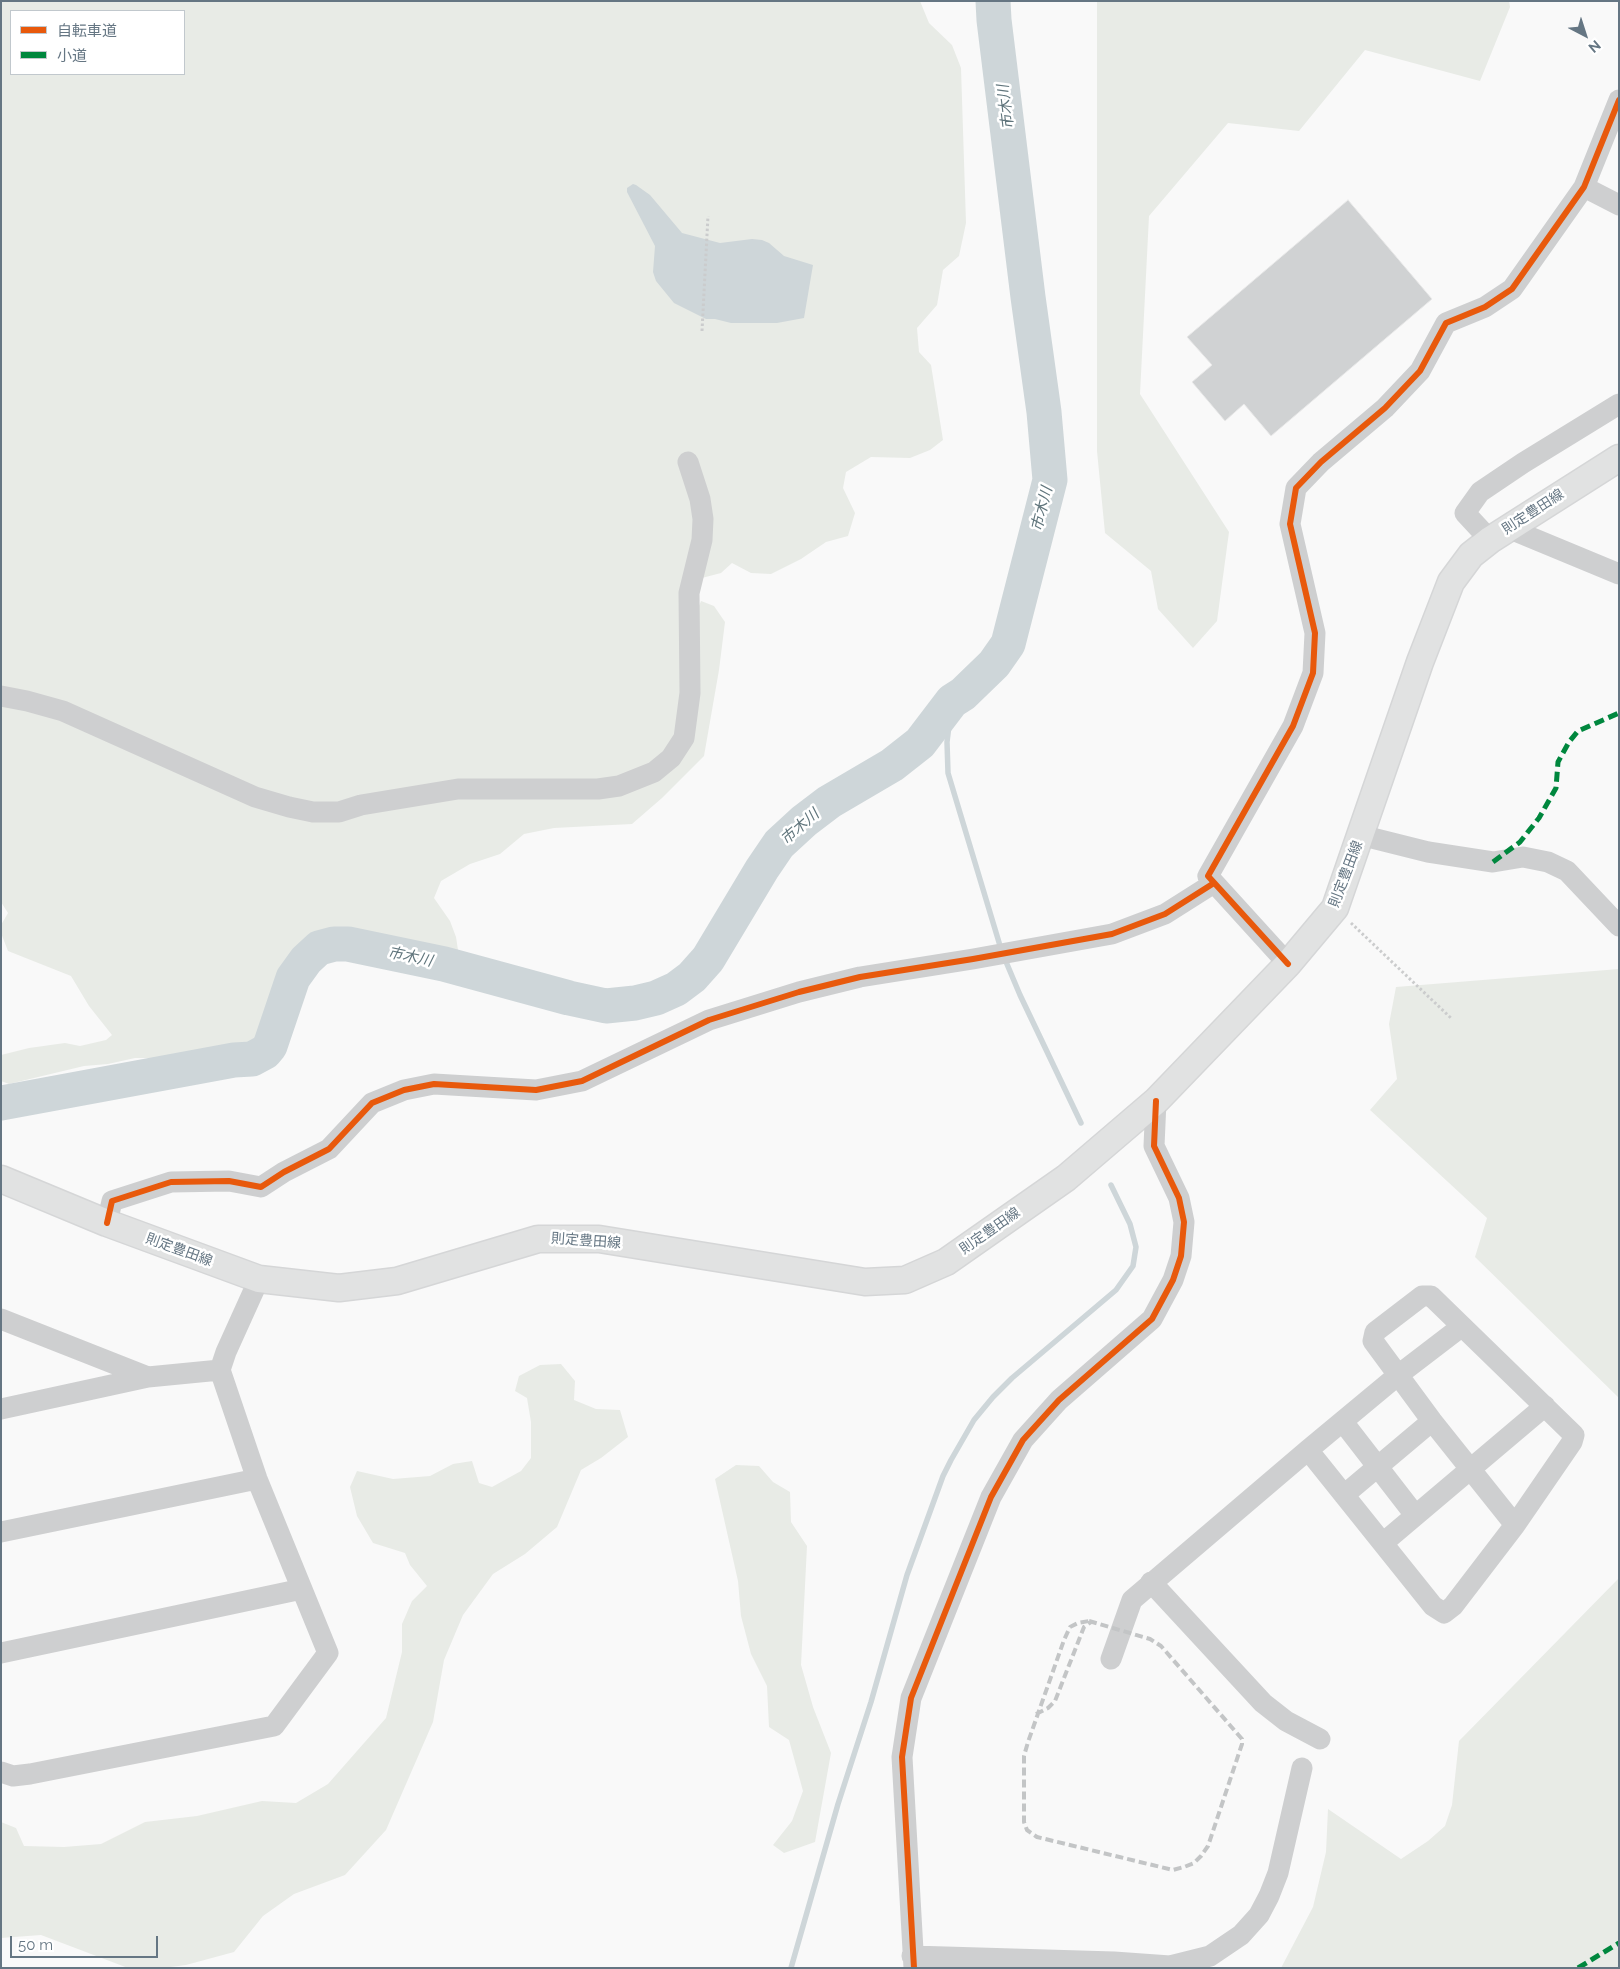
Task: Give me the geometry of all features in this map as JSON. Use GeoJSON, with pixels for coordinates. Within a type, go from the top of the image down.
{"type":"FeatureCollection","features":[{"type":"Feature","properties":{"kind":"main road","name":"則定豊田線"},"geometry":{"type":"LineString","coordinates":[[1,1178],[107,1223],[259,1279],[339,1288],[396,1281],[538,1239],[599,1239],[865,1282],[906,1280],[946,1262],[1066,1178],[1156,1101],[1288,964],[1336,908],[1420,662],[1451,582],[1471,555],[1499,534],[1619,458]]}},
{"type":"Feature","properties":{"kind":"street"},"geometry":{"type":"LineString","coordinates":[[1288,964],[1208,876],[1293,726],[1313,674],[1315,633],[1290,524],[1296,488],[1320,462],[1385,408],[1420,372],[1446,323],[1485,307],[1512,289],[1584,187],[1619,100]]}},
{"type":"Feature","properties":{"kind":"street"},"geometry":{"type":"LineString","coordinates":[[1584,187],[1619,204]]}},
{"type":"Feature","properties":{"kind":"street"},"geometry":{"type":"LineString","coordinates":[[1619,404],[1524,462],[1480,492],[1465,513],[1499,534],[1619,574]]}},
{"type":"Feature","properties":{"kind":"street"},"geometry":{"type":"LineString","coordinates":[[1,696],[63,711],[255,797],[289,808],[313,812],[338,812],[361,805],[458,789],[598,788],[619,786],[654,772],[671,758],[684,738],[690,692],[689,593],[702,540],[703,519],[700,499],[688,462]]}},
{"type":"Feature","properties":{"kind":"street"},"geometry":{"type":"LineString","coordinates":[[1360,835],[1428,852],[1493,862],[1523,857],[1548,862],[1567,871],[1619,926]]}},
{"type":"Feature","properties":{"kind":"street"},"geometry":{"type":"LineString","coordinates":[[107,1223],[112,1201],[170,1182],[229,1181],[261,1187],[284,1172],[329,1149],[372,1103],[404,1090],[434,1084],[536,1090],[582,1081],[709,1020],[799,992],[860,977],[1058,945],[1112,934],[1165,914],[1214,883]]}},
{"type":"Feature","properties":{"kind":"street"},"geometry":{"type":"LineString","coordinates":[[1156,1101],[1154,1146],[1179,1198],[1184,1222],[1181,1256],[1174,1280],[1152,1319],[1059,1400],[1023,1440],[991,1497],[911,1698],[902,1757],[913,1962],[1114,1962],[1170,1966],[1210,1956],[1241,1935],[1259,1915],[1269,1896],[1278,1873],[1302,1768]]}},
{"type":"Feature","properties":{"kind":"street"},"geometry":{"type":"LineString","coordinates":[[1,1772],[13,1776],[30,1774],[274,1726],[328,1653],[257,1479],[220,1370],[226,1352],[259,1279]]}},
{"type":"Feature","properties":{"kind":"street"},"geometry":{"type":"LineString","coordinates":[[1308,1450],[1433,1606],[1444,1613],[1453,1606],[1515,1524],[1572,1442],[1574,1435],[1570,1429],[1461,1327],[1431,1296],[1422,1296],[1375,1332],[1373,1341],[1397,1376],[1515,1524]]}},
{"type":"Feature","properties":{"kind":"street"},"geometry":{"type":"LineString","coordinates":[[1,1319],[148,1377]]}},
{"type":"Feature","properties":{"kind":"street"},"geometry":{"type":"LineString","coordinates":[[1111,1659],[1132,1600],[1397,1376],[1461,1327]]}},
{"type":"Feature","properties":{"kind":"street"},"geometry":{"type":"LineString","coordinates":[[1,1409],[148,1377],[220,1370]]}},
{"type":"Feature","properties":{"kind":"street"},"geometry":{"type":"LineString","coordinates":[[1383,1542],[1545,1406]]}},
{"type":"Feature","properties":{"kind":"street"},"geometry":{"type":"LineString","coordinates":[[1344,1495],[1432,1421]]}},
{"type":"Feature","properties":{"kind":"street"},"geometry":{"type":"LineString","coordinates":[[1343,1422],[1415,1515]]}},
{"type":"Feature","properties":{"kind":"street"},"geometry":{"type":"LineString","coordinates":[[1,1532],[257,1479]]}},
{"type":"Feature","properties":{"kind":"street"},"geometry":{"type":"LineString","coordinates":[[1151,1582],[1263,1703],[1286,1721],[1320,1739]]}},
{"type":"Feature","properties":{"kind":"street"},"geometry":{"type":"LineString","coordinates":[[1,1652],[302,1589]]}},
{"type":"Feature","properties":{"kind":"path"},"geometry":{"type":"LineString","coordinates":[[702,331],[708,216]]}},
{"type":"Feature","properties":{"kind":"path"},"geometry":{"type":"LineString","coordinates":[[1336,908],[1452,1019]]}},
{"type":"Feature","properties":{"kind":"shaded area"},"geometry":{"type":"Polygon","coordinates":[[[1,1],[920,1],[929,23],[952,45],[961,68],[966,223],[959,256],[943,270],[937,305],[917,328],[919,352],[931,365],[943,440],[930,450],[910,458],[871,457],[846,472],[843,488],[855,513],[848,536],[826,542],[801,559],[771,574],[751,573],[732,563],[721,573],[698,579],[695,616],[701,601],[714,606],[725,622],[719,670],[704,756],[662,798],[632,824],[554,828],[524,834],[500,854],[470,864],[441,881],[434,898],[450,921],[456,937],[458,950],[448,956],[340,938],[327,940],[307,951],[289,974],[274,1029],[266,1045],[260,1051],[250,1047],[247,1042],[163,1060],[135,1058],[108,1064],[84,1066],[9,1084],[1,1081],[1,1055],[29,1048],[65,1043],[80,1046],[106,1040],[112,1035],[89,1006],[71,976],[8,951],[1,933],[1,925],[8,913],[1,902],[1,1]]]}},
{"type":"Feature","properties":{"kind":"shaded area"},"geometry":{"type":"Polygon","coordinates":[[[1097,1],[1509,1],[1510,7],[1480,81],[1365,50],[1299,131],[1228,123],[1149,216],[1140,394],[1229,532],[1217,621],[1193,648],[1158,609],[1151,571],[1105,533],[1097,451],[1097,1]]]}},
{"type":"Feature","properties":{"kind":"shaded area"},"geometry":{"type":"Polygon","coordinates":[[[633,184],[650,195],[682,233],[720,243],[752,239],[762,240],[769,243],[784,256],[813,265],[804,318],[777,323],[731,323],[706,319],[674,303],[656,281],[653,272],[655,246],[627,192],[627,188],[633,184]]]}},
{"type":"Feature","properties":{"kind":"shaded area"},"geometry":{"type":"Polygon","coordinates":[[[1619,969],[1619,1398],[1475,1257],[1487,1218],[1370,1110],[1397,1079],[1389,1024],[1396,987],[1619,969]]]}},
{"type":"Feature","properties":{"kind":"shaded area"},"geometry":{"type":"Polygon","coordinates":[[[561,1364],[575,1381],[574,1400],[596,1409],[620,1410],[628,1437],[601,1458],[581,1470],[557,1527],[525,1554],[493,1574],[463,1615],[444,1660],[433,1722],[386,1830],[345,1875],[294,1894],[263,1916],[234,1952],[186,1965],[163,1968],[128,1968],[41,1935],[1,1938],[1,1822],[16,1828],[24,1846],[64,1847],[101,1844],[145,1822],[197,1816],[262,1801],[296,1803],[328,1784],[386,1718],[402,1652],[402,1624],[412,1601],[427,1586],[410,1565],[405,1553],[373,1543],[357,1516],[350,1487],[357,1471],[393,1479],[430,1476],[453,1464],[472,1461],[479,1483],[492,1487],[521,1471],[531,1458],[531,1422],[527,1398],[515,1391],[519,1376],[540,1365],[561,1364]]]}},
{"type":"Feature","properties":{"kind":"shaded area"},"geometry":{"type":"Polygon","coordinates":[[[736,1465],[759,1466],[773,1482],[790,1492],[791,1522],[807,1546],[801,1665],[813,1707],[831,1753],[815,1842],[784,1853],[773,1845],[792,1821],[803,1791],[789,1740],[769,1727],[767,1686],[751,1654],[741,1616],[738,1581],[715,1479],[736,1465]]]}},
{"type":"Feature","properties":{"kind":"shaded area"},"geometry":{"type":"Polygon","coordinates":[[[1619,1578],[1619,1968],[1281,1968],[1313,1907],[1326,1852],[1328,1809],[1401,1859],[1428,1841],[1445,1826],[1452,1805],[1459,1741],[1619,1578]]]}},
{"type":"Feature","properties":{"kind":"building"},"geometry":{"type":"Polygon","coordinates":[[[1348,200],[1432,299],[1271,436],[1244,404],[1225,421],[1192,382],[1212,365],[1187,337],[1348,200]]]}},
{"type":"Feature","properties":{"kind":"waterway","name":"市木川"},"geometry":{"type":"LineString","coordinates":[[1,1103],[234,1060],[252,1059],[265,1052],[270,1046],[293,978],[306,960],[319,948],[334,944],[348,944],[444,964],[569,998],[606,1006],[635,1003],[656,998],[676,989],[692,977],[708,959],[779,844],[804,821],[829,802],[892,765],[920,743],[952,701],[963,694],[994,664],[1008,644],[1050,480],[1044,412],[1028,297],[993,1]]}},
{"type":"Feature","properties":{"kind":"waterway"},"geometry":{"type":"LineString","coordinates":[[952,701],[947,742],[948,773],[1001,949]]}},
{"type":"Feature","properties":{"kind":"waterway"},"geometry":{"type":"LineString","coordinates":[[1004,957],[1081,1123]]}},
{"type":"Feature","properties":{"kind":"waterway"},"geometry":{"type":"LineString","coordinates":[[791,1968],[907,1575],[943,1476],[974,1420],[993,1397],[1012,1378],[1116,1290],[1133,1266],[1136,1247],[1130,1224],[1111,1185]]}},
{"type":"Feature","properties":{"kind":"railway"},"geometry":{"type":"LineString","coordinates":[[1089,1621],[1150,1639],[1161,1646],[1242,1739],[1242,1744],[1208,1846],[1194,1863],[1173,1870],[1037,1837],[1027,1830],[1024,1822],[1024,1756],[1028,1742],[1070,1627],[1089,1621]]}},
{"type":"Feature","properties":{"kind":"railway"},"geometry":{"type":"LineString","coordinates":[[1036,1714],[1048,1708],[1055,1701],[1084,1627],[1091,1622]]}},
{"type":"Feature","properties":{"kind":"marked path"},"geometry":{"type":"LineString","coordinates":[[1493,862],[1520,842],[1539,818],[1556,788],[1558,762],[1569,742],[1578,731],[1619,713]]}},
{"type":"Feature","properties":{"kind":"marked path"},"geometry":{"type":"LineString","coordinates":[[1578,1968],[1619,1943]]}},
{"type":"Feature","properties":{"kind":"cycle path"},"geometry":{"type":"LineString","coordinates":[[1288,964],[1208,876],[1293,726],[1313,673],[1315,633],[1290,524],[1296,488],[1321,462],[1385,408],[1420,371],[1446,323],[1485,307],[1512,289],[1584,187],[1619,100]]}},
{"type":"Feature","properties":{"kind":"cycle path"},"geometry":{"type":"LineString","coordinates":[[107,1223],[112,1201],[171,1182],[229,1181],[261,1187],[284,1172],[329,1149],[372,1103],[404,1090],[434,1084],[536,1090],[582,1081],[709,1020],[799,992],[860,977],[1112,934],[1165,914],[1214,883]]}},
{"type":"Feature","properties":{"kind":"cycle path"},"geometry":{"type":"LineString","coordinates":[[914,1968],[902,1757],[911,1698],[991,1497],[1023,1440],[1059,1400],[1152,1319],[1173,1280],[1181,1256],[1184,1222],[1179,1198],[1154,1146],[1156,1101]]}}]}
